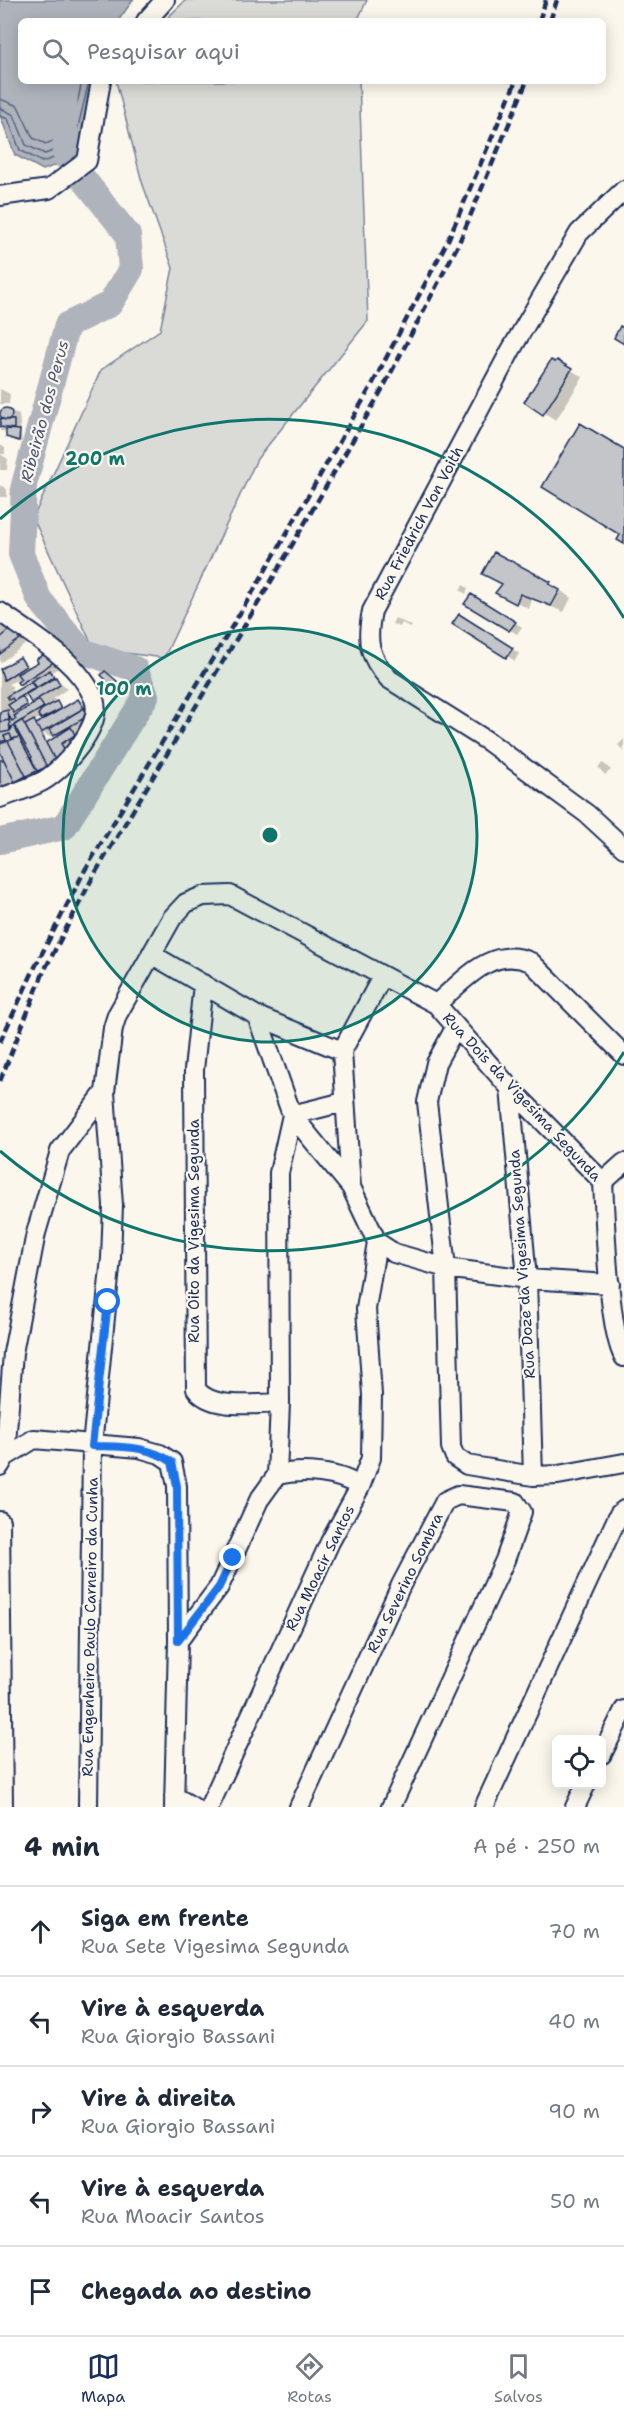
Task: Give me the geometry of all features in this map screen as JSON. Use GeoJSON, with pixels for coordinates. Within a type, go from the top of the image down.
{"type":"FeatureCollection","features":[{"type":"Feature","properties":{"kind":"street"},"geometry":{"type":"LineString","coordinates":[[149,18],[165,0]]}},
{"type":"Feature","properties":{"kind":"street"},"geometry":{"type":"LineString","coordinates":[[0,196],[49,189],[87,161],[100,84]]}},
{"type":"Feature","properties":{"kind":"street","name":"Rua Friedrich Von Voith"},"geometry":{"type":"LineString","coordinates":[[624,190],[579,233],[511,350],[372,610],[368,633],[376,664],[389,679],[489,742],[587,814],[624,848]]}},
{"type":"Feature","properties":{"kind":"street"},"geometry":{"type":"LineString","coordinates":[[0,612],[73,668],[94,700],[96,711],[82,742],[64,765],[43,781],[0,798]]}},
{"type":"Feature","properties":{"kind":"street","name":"Rua Dois da Vigesima Segunda"},"geometry":{"type":"LineString","coordinates":[[105,1092],[117,1015],[172,918],[186,903],[203,896],[230,895],[436,1004],[510,1088],[603,1182],[610,1284],[619,1347],[624,1357]]}},
{"type":"Feature","properties":{"kind":"street"},"geometry":{"type":"LineString","coordinates":[[151,954],[257,1016],[342,1051]]}},
{"type":"Feature","properties":{"kind":"street"},"geometry":{"type":"LineString","coordinates":[[436,1004],[486,963],[502,956],[519,957],[531,962],[624,1055]]}},
{"type":"Feature","properties":{"kind":"street"},"geometry":{"type":"LineString","coordinates":[[351,1187],[342,1051],[382,977]]}},
{"type":"Feature","properties":{"kind":"street","name":"Rua Oito da Vigesima Segunda"},"geometry":{"type":"LineString","coordinates":[[203,984],[194,1070],[196,1389],[202,1398],[221,1403],[280,1403]]}},
{"type":"Feature","properties":{"kind":"street"},"geometry":{"type":"LineString","coordinates":[[257,1016],[292,1114],[351,1187],[377,1242],[394,1253],[446,1268],[527,1279],[610,1284]]}},
{"type":"Feature","properties":{"kind":"street"},"geometry":{"type":"LineString","coordinates":[[455,1028],[436,1063],[427,1101],[446,1268],[451,1447],[456,1458],[467,1465],[533,1476],[558,1475],[624,1463]]}},
{"type":"Feature","properties":{"kind":"street","name":"Rua Doze da Vigesima Segunda"},"geometry":{"type":"LineString","coordinates":[[510,1088],[527,1279],[533,1476]]}},
{"type":"Feature","properties":{"kind":"street"},"geometry":{"type":"LineString","coordinates":[[2,1462],[13,1353],[36,1233],[60,1150],[105,1092]]}},
{"type":"Feature","properties":{"kind":"street","name":"Rua Engenheiro Paulo Carneiro da Cunha"},"geometry":{"type":"LineString","coordinates":[[88,1807],[92,1446],[108,1302],[113,1204],[105,1092]]}},
{"type":"Feature","properties":{"kind":"street"},"geometry":{"type":"LineString","coordinates":[[292,1114],[344,1102]]}},
{"type":"Feature","properties":{"kind":"street"},"geometry":{"type":"LineString","coordinates":[[178,1641],[219,1587],[259,1500],[277,1475],[280,1403],[279,1173],[292,1114]]}},
{"type":"Feature","properties":{"kind":"street"},"geometry":{"type":"LineString","coordinates":[[603,1182],[624,1163]]}},
{"type":"Feature","properties":{"kind":"street"},"geometry":{"type":"LineString","coordinates":[[360,1487],[371,1458],[372,1395],[366,1309],[377,1242]]}},
{"type":"Feature","properties":{"kind":"street"},"geometry":{"type":"LineString","coordinates":[[2,1462],[34,1439],[58,1439],[92,1446],[139,1448],[160,1454],[172,1462],[177,1486],[178,1641],[174,1802],[193,1807]]}},
{"type":"Feature","properties":{"kind":"street","name":"Rua Moacir Santos"},"geometry":{"type":"LineString","coordinates":[[209,1807],[330,1542],[360,1487],[347,1479],[337,1477],[295,1473],[277,1475]]}},
{"type":"Feature","properties":{"kind":"street","name":"Rua Severino Sombra"},"geometry":{"type":"LineString","coordinates":[[299,1807],[401,1585],[445,1501],[458,1495],[512,1500],[519,1503],[522,1512],[505,1560],[391,1807]]}},
{"type":"Feature","properties":{"kind":"street"},"geometry":{"type":"LineString","coordinates":[[484,1807],[618,1514],[624,1510]]}},
{"type":"Feature","properties":{"kind":"street"},"geometry":{"type":"LineString","coordinates":[[0,1521],[3,1807]]}},
{"type":"Feature","properties":{"kind":"street"},"geometry":{"type":"LineString","coordinates":[[606,1746],[624,1710]]}},
{"type":"Feature","properties":{"kind":"street"},"geometry":{"type":"LineString","coordinates":[[575,1807],[584,1789]]}},
{"type":"Feature","properties":{"kind":"shaded area"},"geometry":{"type":"Polygon","coordinates":[[[186,0],[367,0],[358,18],[167,18],[186,0]]]}},
{"type":"Feature","properties":{"kind":"shaded area"},"geometry":{"type":"Polygon","coordinates":[[[117,84],[359,84],[368,321],[257,459],[164,658],[94,649],[33,518],[101,370],[160,330],[173,268],[142,182],[117,84]]]}},
{"type":"Feature","properties":{"kind":"water"},"geometry":{"type":"Polygon","coordinates":[[[0,0],[133,0],[120,18],[18,18],[18,84],[94,84],[79,156],[43,170],[15,155],[0,115],[0,0]]]}},
{"type":"Feature","properties":{"kind":"building"},"geometry":{"type":"Polygon","coordinates":[[[620,326],[624,328],[624,344],[614,338],[620,326]]]}},
{"type":"Feature","properties":{"kind":"building"},"geometry":{"type":"Polygon","coordinates":[[[551,360],[555,362],[557,360],[572,369],[543,415],[524,402],[551,360]]]}},
{"type":"Feature","properties":{"kind":"building"},"geometry":{"type":"Polygon","coordinates":[[[8,408],[12,414],[8,420],[4,420],[0,412],[8,408]]]}},
{"type":"Feature","properties":{"kind":"building"},"geometry":{"type":"Polygon","coordinates":[[[0,419],[14,420],[14,429],[0,427],[0,419]]]}},
{"type":"Feature","properties":{"kind":"building"},"geometry":{"type":"Polygon","coordinates":[[[580,423],[624,449],[624,544],[617,540],[620,535],[542,487],[580,423]]]}},
{"type":"Feature","properties":{"kind":"building"},"geometry":{"type":"Polygon","coordinates":[[[6,429],[20,430],[19,441],[6,437],[6,429]]]}},
{"type":"Feature","properties":{"kind":"building"},"geometry":{"type":"Polygon","coordinates":[[[494,552],[551,582],[549,584],[560,590],[551,606],[520,594],[516,604],[495,593],[502,584],[482,574],[494,552]]]}},
{"type":"Feature","properties":{"kind":"building"},"geometry":{"type":"Polygon","coordinates":[[[471,594],[516,622],[509,631],[464,604],[471,594]]]}},
{"type":"Feature","properties":{"kind":"building"},"geometry":{"type":"Polygon","coordinates":[[[459,614],[513,648],[506,658],[452,624],[459,614]]]}},
{"type":"Feature","properties":{"kind":"building"},"geometry":{"type":"Polygon","coordinates":[[[11,629],[20,639],[0,654],[0,638],[11,629]]]}},
{"type":"Feature","properties":{"kind":"building"},"geometry":{"type":"Polygon","coordinates":[[[45,654],[54,662],[19,685],[17,682],[21,679],[17,674],[38,662],[36,659],[45,654]]]}},
{"type":"Feature","properties":{"kind":"building"},"geometry":{"type":"Polygon","coordinates":[[[20,657],[26,666],[4,680],[0,669],[20,657]]]}},
{"type":"Feature","properties":{"kind":"building"},"geometry":{"type":"Polygon","coordinates":[[[50,670],[54,677],[36,688],[31,681],[50,670]]]}},
{"type":"Feature","properties":{"kind":"building"},"geometry":{"type":"Polygon","coordinates":[[[105,671],[117,681],[111,688],[103,681],[105,679],[101,675],[105,671]]]}},
{"type":"Feature","properties":{"kind":"building"},"geometry":{"type":"Polygon","coordinates":[[[56,677],[60,685],[31,703],[26,694],[56,677]]]}},
{"type":"Feature","properties":{"kind":"building"},"geometry":{"type":"Polygon","coordinates":[[[31,682],[35,688],[14,701],[12,698],[9,700],[7,696],[31,682]]]}},
{"type":"Feature","properties":{"kind":"building"},"geometry":{"type":"Polygon","coordinates":[[[22,696],[27,705],[14,713],[8,705],[22,696]]]}},
{"type":"Feature","properties":{"kind":"building"},"geometry":{"type":"Polygon","coordinates":[[[78,699],[84,708],[41,733],[36,724],[78,699]]]}},
{"type":"Feature","properties":{"kind":"building"},"geometry":{"type":"Polygon","coordinates":[[[39,700],[44,707],[10,728],[9,716],[12,721],[16,719],[14,716],[39,700]]]}},
{"type":"Feature","properties":{"kind":"building"},"geometry":{"type":"Polygon","coordinates":[[[57,701],[61,709],[41,719],[38,715],[41,710],[57,701]]]}},
{"type":"Feature","properties":{"kind":"building"},"geometry":{"type":"Polygon","coordinates":[[[84,708],[88,716],[53,736],[49,729],[84,708]]]}},
{"type":"Feature","properties":{"kind":"building"},"geometry":{"type":"Polygon","coordinates":[[[8,710],[9,720],[0,722],[0,712],[8,710]]]}},
{"type":"Feature","properties":{"kind":"building"},"geometry":{"type":"Polygon","coordinates":[[[9,720],[10,731],[0,733],[0,722],[9,720]]]}},
{"type":"Feature","properties":{"kind":"building"},"geometry":{"type":"Polygon","coordinates":[[[22,720],[47,767],[37,771],[14,725],[22,720]]]}},
{"type":"Feature","properties":{"kind":"building"},"geometry":{"type":"Polygon","coordinates":[[[34,720],[56,762],[47,767],[25,725],[34,720]]]}},
{"type":"Feature","properties":{"kind":"building"},"geometry":{"type":"Polygon","coordinates":[[[14,725],[19,737],[12,739],[10,734],[4,736],[6,740],[0,742],[0,733],[10,731],[14,725]]]}},
{"type":"Feature","properties":{"kind":"building"},"geometry":{"type":"Polygon","coordinates":[[[71,727],[75,735],[61,744],[66,751],[56,762],[46,743],[71,727]]]}},
{"type":"Feature","properties":{"kind":"building"},"geometry":{"type":"Polygon","coordinates":[[[19,737],[37,771],[26,776],[8,741],[19,737]]]}},
{"type":"Feature","properties":{"kind":"building"},"geometry":{"type":"Polygon","coordinates":[[[8,741],[26,776],[15,782],[0,752],[0,744],[8,741]]]}},
{"type":"Feature","properties":{"kind":"building"},"geometry":{"type":"Polygon","coordinates":[[[0,760],[4,760],[15,782],[3,787],[0,781],[0,760]]]}},
{"type":"Feature","properties":{"kind":"waterway","name":"Ribeirão dos Perus"},"geometry":{"type":"LineString","coordinates":[[0,841],[64,827],[146,696],[135,669],[82,651],[39,599],[21,554],[24,485],[67,325],[110,304],[131,269],[128,235],[66,157],[64,84]]}},
{"type":"Feature","properties":{"kind":"railway"},"geometry":{"type":"LineString","coordinates":[[540,18],[546,0]]}},
{"type":"Feature","properties":{"kind":"railway"},"geometry":{"type":"LineString","coordinates":[[551,18],[557,0]]}},
{"type":"Feature","properties":{"kind":"railway"},"geometry":{"type":"LineString","coordinates":[[0,1042],[35,967],[85,870],[257,585],[373,383],[448,240],[515,84]]}},
{"type":"Feature","properties":{"kind":"railway"},"geometry":{"type":"LineString","coordinates":[[0,1081],[44,971],[94,875],[266,590],[383,388],[458,245],[526,84]]}},
{"type":"Feature","properties":{"kind":"route"},"geometry":{"type":"LineString","coordinates":[[108,1302],[92,1446],[139,1448],[160,1454],[172,1462],[177,1486],[178,1641],[219,1587],[233,1558]]}}]}
